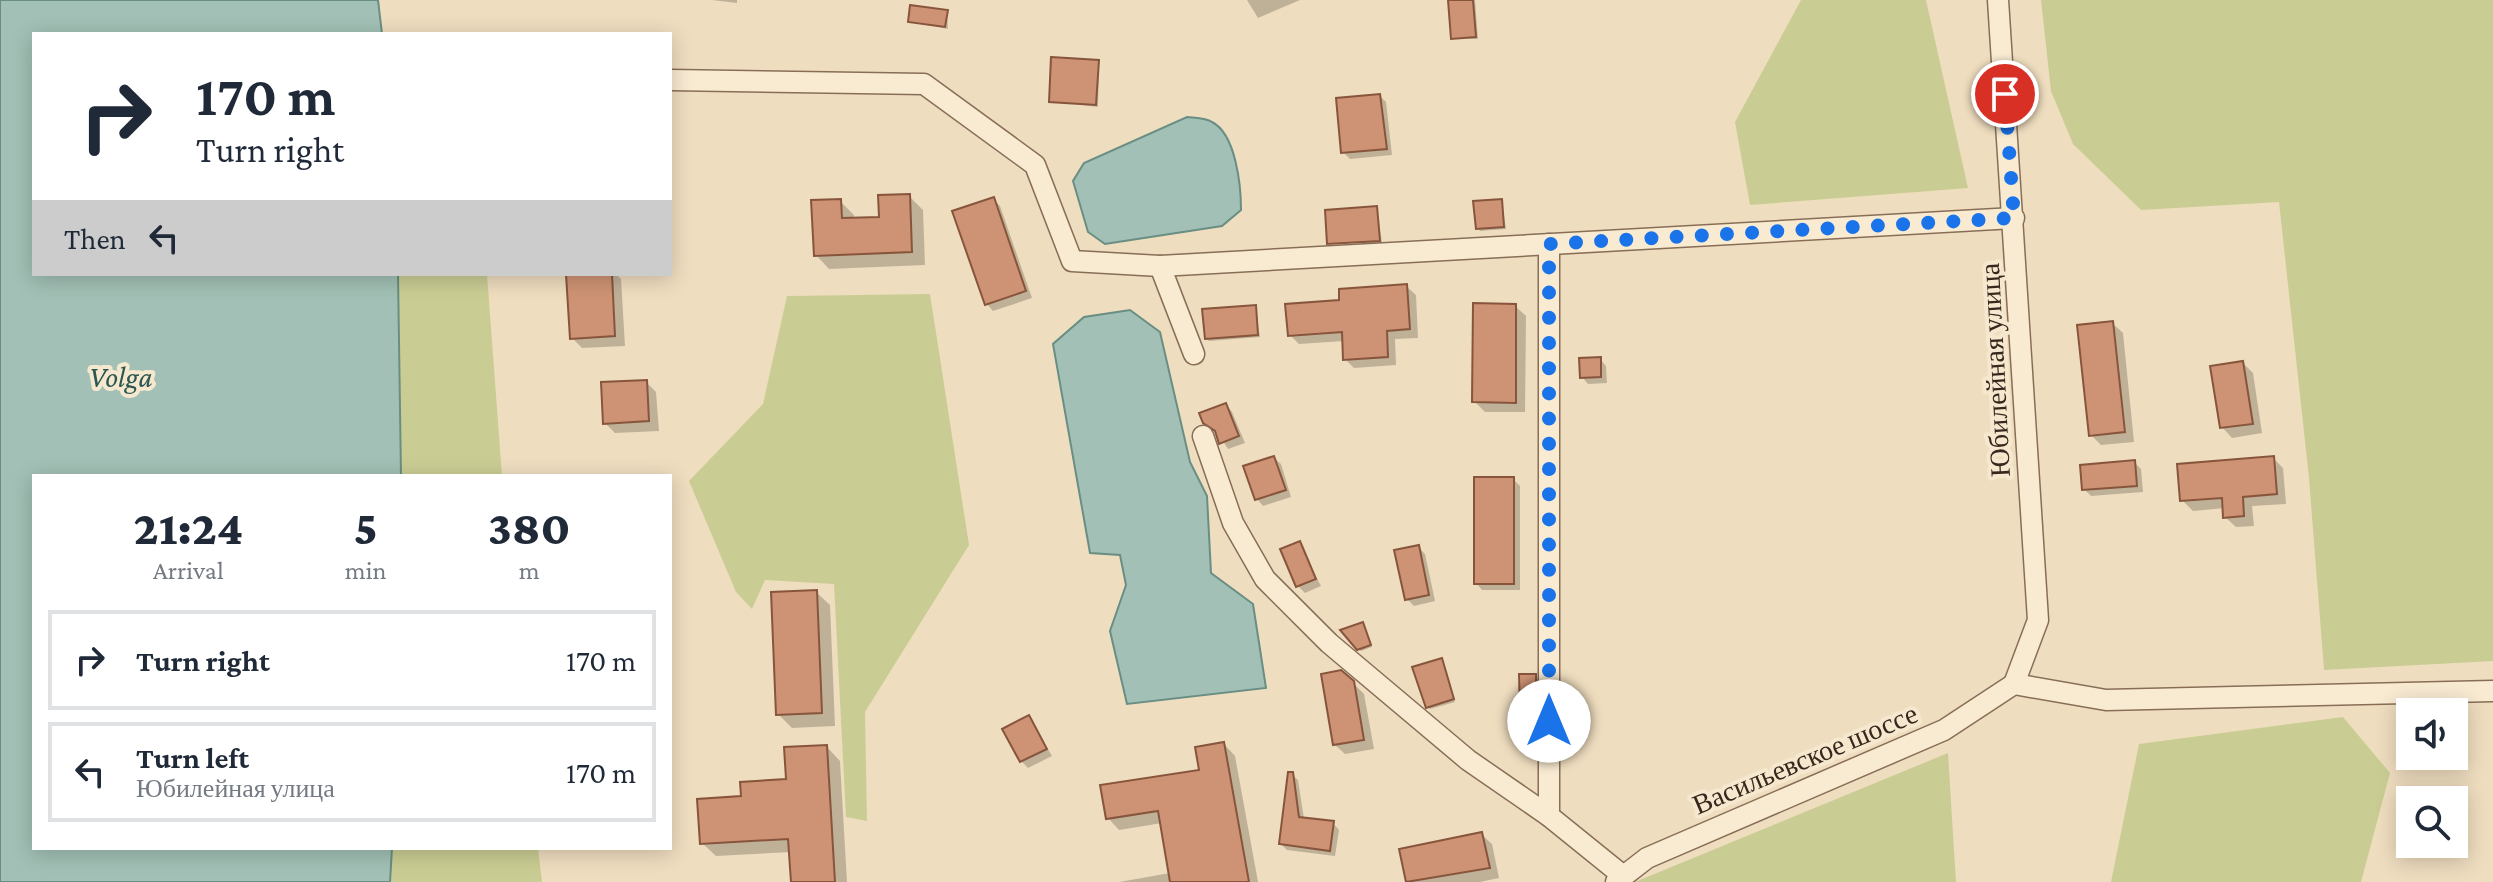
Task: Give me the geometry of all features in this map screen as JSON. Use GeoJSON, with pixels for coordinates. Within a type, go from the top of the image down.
{"type":"FeatureCollection","features":[{"type":"Feature","properties":{"kind":"street","name":"Юбилейная улица"},"geometry":{"type":"LineString","coordinates":[[1998,0],[2038,620],[2014,684]]}},
{"type":"Feature","properties":{"kind":"street"},"geometry":{"type":"LineString","coordinates":[[672,80],[924,84],[1035,165],[1072,261],[1160,266],[2014,218]]}},
{"type":"Feature","properties":{"kind":"street"},"geometry":{"type":"LineString","coordinates":[[1549,244],[1549,816]]}},
{"type":"Feature","properties":{"kind":"street"},"geometry":{"type":"LineString","coordinates":[[1160,266],[1194,354]]}},
{"type":"Feature","properties":{"kind":"street"},"geometry":{"type":"LineString","coordinates":[[1203,436],[1233,523],[1265,579],[1329,643],[1468,760],[1549,816],[1619,879]]}},
{"type":"Feature","properties":{"kind":"street"},"geometry":{"type":"LineString","coordinates":[[2014,684],[2106,700],[2493,691]]}},
{"type":"Feature","properties":{"kind":"street","name":"Васильевское шоссе"},"geometry":{"type":"LineString","coordinates":[[1619,879],[1647,858],[1944,730],[2014,684]]}},
{"type":"Feature","properties":{"kind":"green space"},"geometry":{"type":"Polygon","coordinates":[[[1801,0],[1926,0],[1968,188],[1750,205],[1735,122],[1801,0]]]}},
{"type":"Feature","properties":{"kind":"green space"},"geometry":{"type":"Polygon","coordinates":[[[2041,0],[2493,0],[2493,661],[2324,670],[2309,478],[2279,202],[2141,210],[2073,144],[2051,91],[2041,0]]]}},
{"type":"Feature","properties":{"kind":"green space"},"geometry":{"type":"Polygon","coordinates":[[[398,276],[487,276],[502,474],[401,474],[398,276]]]}},
{"type":"Feature","properties":{"kind":"green space"},"geometry":{"type":"Polygon","coordinates":[[[930,294],[969,545],[865,712],[867,821],[846,817],[834,584],[765,580],[752,609],[736,592],[689,481],[763,404],[787,296],[930,294]]]}},
{"type":"Feature","properties":{"kind":"green space"},"geometry":{"type":"Polygon","coordinates":[[[2343,717],[2390,773],[2361,882],[2111,882],[2139,744],[2343,717]]]}},
{"type":"Feature","properties":{"kind":"green space"},"geometry":{"type":"Polygon","coordinates":[[[1948,753],[1956,882],[1635,882],[1948,753]]]}},
{"type":"Feature","properties":{"kind":"green space"},"geometry":{"type":"Polygon","coordinates":[[[392,850],[538,850],[542,882],[390,882],[392,850]]]}},
{"type":"Feature","properties":{"kind":"water","name":"Volga"},"geometry":{"type":"Polygon","coordinates":[[[0,0],[378,0],[382,32],[32,32],[32,276],[398,276],[401,474],[32,474],[32,850],[392,850],[390,882],[0,882],[0,0]]]}},
{"type":"Feature","properties":{"kind":"water"},"geometry":{"type":"Polygon","coordinates":[[[1187,117],[1210,121],[1227,137],[1236,162],[1241,210],[1222,226],[1105,244],[1088,232],[1073,181],[1084,163],[1187,117]]]}},
{"type":"Feature","properties":{"kind":"water"},"geometry":{"type":"Polygon","coordinates":[[[1130,310],[1160,332],[1190,462],[1207,496],[1211,573],[1253,604],[1266,688],[1127,704],[1110,631],[1126,585],[1120,555],[1090,553],[1053,344],[1084,317],[1130,310]]]}},
{"type":"Feature","properties":{"kind":"building"},"geometry":{"type":"Polygon","coordinates":[[[1448,0],[1473,0],[1476,37],[1451,39],[1448,0]]]}},
{"type":"Feature","properties":{"kind":"building"},"geometry":{"type":"Polygon","coordinates":[[[910,5],[948,10],[945,27],[908,22],[910,5]]]}},
{"type":"Feature","properties":{"kind":"building"},"geometry":{"type":"Polygon","coordinates":[[[1051,57],[1099,60],[1096,105],[1049,102],[1051,57]]]}},
{"type":"Feature","properties":{"kind":"building"},"geometry":{"type":"Polygon","coordinates":[[[1380,94],[1387,149],[1341,153],[1336,98],[1380,94]]]}},
{"type":"Feature","properties":{"kind":"building"},"geometry":{"type":"Polygon","coordinates":[[[910,194],[912,252],[814,256],[811,200],[841,199],[842,218],[879,217],[878,195],[910,194]]]}},
{"type":"Feature","properties":{"kind":"building"},"geometry":{"type":"Polygon","coordinates":[[[994,197],[1026,291],[985,305],[952,211],[994,197]]]}},
{"type":"Feature","properties":{"kind":"building"},"geometry":{"type":"Polygon","coordinates":[[[1502,199],[1504,227],[1476,229],[1473,201],[1502,199]]]}},
{"type":"Feature","properties":{"kind":"building"},"geometry":{"type":"Polygon","coordinates":[[[1377,206],[1380,241],[1327,244],[1325,210],[1377,206]]]}},
{"type":"Feature","properties":{"kind":"building"},"geometry":{"type":"Polygon","coordinates":[[[566,276],[612,276],[615,336],[570,339],[566,276]]]}},
{"type":"Feature","properties":{"kind":"building"},"geometry":{"type":"Polygon","coordinates":[[[1407,284],[1410,329],[1387,331],[1388,357],[1343,360],[1342,332],[1288,336],[1285,304],[1339,300],[1339,289],[1407,284]]]}},
{"type":"Feature","properties":{"kind":"building"},"geometry":{"type":"Polygon","coordinates":[[[1473,303],[1516,304],[1516,403],[1472,402],[1473,303]]]}},
{"type":"Feature","properties":{"kind":"building"},"geometry":{"type":"Polygon","coordinates":[[[1256,305],[1258,335],[1205,339],[1202,309],[1256,305]]]}},
{"type":"Feature","properties":{"kind":"building"},"geometry":{"type":"Polygon","coordinates":[[[2113,321],[2125,432],[2089,436],[2077,325],[2113,321]]]}},
{"type":"Feature","properties":{"kind":"building"},"geometry":{"type":"Polygon","coordinates":[[[1601,357],[1601,377],[1580,378],[1579,358],[1601,357]]]}},
{"type":"Feature","properties":{"kind":"building"},"geometry":{"type":"Polygon","coordinates":[[[2243,361],[2253,424],[2220,428],[2210,366],[2243,361]]]}},
{"type":"Feature","properties":{"kind":"building"},"geometry":{"type":"Polygon","coordinates":[[[647,380],[649,421],[603,424],[601,382],[647,380]]]}},
{"type":"Feature","properties":{"kind":"building"},"geometry":{"type":"Polygon","coordinates":[[[1226,403],[1239,436],[1219,444],[1215,431],[1203,423],[1199,413],[1226,403]]]}},
{"type":"Feature","properties":{"kind":"building"},"geometry":{"type":"Polygon","coordinates":[[[1274,456],[1286,490],[1255,500],[1243,466],[1274,456]]]}},
{"type":"Feature","properties":{"kind":"building"},"geometry":{"type":"Polygon","coordinates":[[[2274,456],[2277,494],[2243,497],[2244,516],[2223,518],[2222,498],[2180,501],[2177,464],[2274,456]]]}},
{"type":"Feature","properties":{"kind":"building"},"geometry":{"type":"Polygon","coordinates":[[[2135,460],[2137,486],[2082,490],[2080,465],[2135,460]]]}},
{"type":"Feature","properties":{"kind":"building"},"geometry":{"type":"Polygon","coordinates":[[[1474,477],[1514,477],[1514,584],[1474,584],[1474,477]]]}},
{"type":"Feature","properties":{"kind":"building"},"geometry":{"type":"Polygon","coordinates":[[[1300,541],[1316,579],[1296,587],[1280,549],[1300,541]]]}},
{"type":"Feature","properties":{"kind":"building"},"geometry":{"type":"Polygon","coordinates":[[[1419,545],[1429,595],[1405,600],[1394,550],[1419,545]]]}},
{"type":"Feature","properties":{"kind":"building"},"geometry":{"type":"Polygon","coordinates":[[[817,590],[822,713],[776,715],[771,592],[817,590]]]}},
{"type":"Feature","properties":{"kind":"building"},"geometry":{"type":"Polygon","coordinates":[[[1363,622],[1371,645],[1357,650],[1340,630],[1363,622]]]}},
{"type":"Feature","properties":{"kind":"building"},"geometry":{"type":"Polygon","coordinates":[[[1442,658],[1454,699],[1426,708],[1412,667],[1442,658]]]}},
{"type":"Feature","properties":{"kind":"building"},"geometry":{"type":"Polygon","coordinates":[[[1341,670],[1354,681],[1364,740],[1333,745],[1321,674],[1341,670]]]}},
{"type":"Feature","properties":{"kind":"building"},"geometry":{"type":"Polygon","coordinates":[[[1519,674],[1536,674],[1536,713],[1520,713],[1519,674]]]}},
{"type":"Feature","properties":{"kind":"building"},"geometry":{"type":"Polygon","coordinates":[[[1029,715],[1047,749],[1020,762],[1002,729],[1029,715]]]}},
{"type":"Feature","properties":{"kind":"building"},"geometry":{"type":"Polygon","coordinates":[[[1224,742],[1249,882],[1170,882],[1158,811],[1106,819],[1100,785],[1199,770],[1195,747],[1224,742]]]}},
{"type":"Feature","properties":{"kind":"building"},"geometry":{"type":"Polygon","coordinates":[[[827,745],[835,882],[791,882],[788,839],[700,844],[697,799],[741,796],[740,782],[786,779],[784,747],[827,745]]]}},
{"type":"Feature","properties":{"kind":"building"},"geometry":{"type":"Polygon","coordinates":[[[1288,772],[1293,772],[1299,817],[1334,821],[1330,851],[1279,844],[1288,772]]]}},
{"type":"Feature","properties":{"kind":"building"},"geometry":{"type":"Polygon","coordinates":[[[1482,832],[1490,868],[1406,882],[1399,849],[1482,832]]]}},
{"type":"Feature","properties":{"kind":"route"},"geometry":{"type":"LineString","coordinates":[[1549,721],[1549,244],[2014,218],[2005,94]]}}]}
